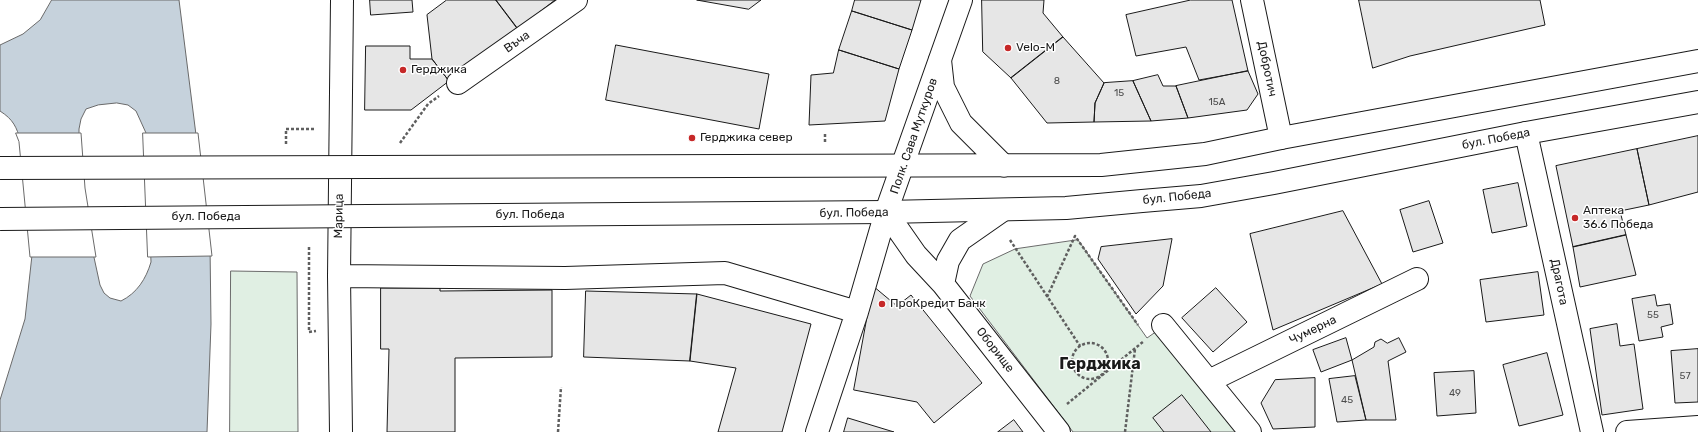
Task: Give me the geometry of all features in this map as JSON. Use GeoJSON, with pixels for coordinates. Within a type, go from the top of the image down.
{"type":"FeatureCollection","features":[{"type":"Feature","properties":{"kind":"main road","name":"Марица"},"geometry":{"type":"LineString","coordinates":[[341,432],[339,276],[342,0]]}},
{"type":"Feature","properties":{"kind":"main road","name":"Въча"},"geometry":{"type":"LineString","coordinates":[[458,83],[576,0]]}},
{"type":"Feature","properties":{"kind":"main road","name":"Полк. Сава Муткуров"},"geometry":{"type":"LineString","coordinates":[[817,432],[857,312],[886,212],[904,166],[961,0]]}},
{"type":"Feature","properties":{"kind":"main road","name":"Добротич"},"geometry":{"type":"LineString","coordinates":[[1252,0],[1281,138]]}},
{"type":"Feature","properties":{"kind":"main road"},"geometry":{"type":"LineString","coordinates":[[940,60],[944,87],[961,123],[1004,166]]}},
{"type":"Feature","properties":{"kind":"main road"},"geometry":{"type":"LineString","coordinates":[[0,168],[1101,165],[1205,154],[1281,138],[1698,61]]}},
{"type":"Feature","properties":{"kind":"main road","name":"бул. Победа"},"geometry":{"type":"LineString","coordinates":[[0,219],[886,212],[1066,208],[1201,196],[1526,133],[1698,102]]}},
{"type":"Feature","properties":{"kind":"main road","name":"Драгота"},"geometry":{"type":"LineString","coordinates":[[1526,133],[1592,432]]}},
{"type":"Feature","properties":{"kind":"main road"},"geometry":{"type":"LineString","coordinates":[[943,284],[948,260],[960,240],[1003,210]]}},
{"type":"Feature","properties":{"kind":"main road","name":"Оборище"},"geometry":{"type":"LineString","coordinates":[[886,212],[916,255],[943,284],[1054,425]]}},
{"type":"Feature","properties":{"kind":"main road"},"geometry":{"type":"LineString","coordinates":[[339,276],[565,278],[725,273],[857,312]]}},
{"type":"Feature","properties":{"kind":"main road","name":"Чумерна"},"geometry":{"type":"LineString","coordinates":[[1209,381],[1417,279]]}},
{"type":"Feature","properties":{"kind":"main road"},"geometry":{"type":"LineString","coordinates":[[1155,332],[1209,381],[1250,432]]}},
{"type":"Feature","properties":{"kind":"main road"},"geometry":{"type":"LineString","coordinates":[[1627,432],[1698,427]]}},
{"type":"Feature","properties":{"kind":"path"},"geometry":{"type":"LineString","coordinates":[[375,167],[428,104]]}},
{"type":"Feature","properties":{"kind":"path"},"geometry":{"type":"LineString","coordinates":[[286,146],[286,129],[340,129]]}},
{"type":"Feature","properties":{"kind":"path"},"geometry":{"type":"LineString","coordinates":[[1048,297],[1075,236],[1155,332],[1103,375],[1054,425]]}},
{"type":"Feature","properties":{"kind":"path"},"geometry":{"type":"LineString","coordinates":[[1010,240],[1080,346]]}},
{"type":"Feature","properties":{"kind":"path"},"geometry":{"type":"LineString","coordinates":[[308,332],[309,247]]}},
{"type":"Feature","properties":{"kind":"path"},"geometry":{"type":"LineString","coordinates":[[1091,342],[1102,347],[1106,352],[1108,364],[1103,375],[1092,379],[1086,378],[1076,372],[1072,361],[1073,355],[1080,346],[1091,342]]}},
{"type":"Feature","properties":{"kind":"path"},"geometry":{"type":"LineString","coordinates":[[1125,432],[1135,348]]}},
{"type":"Feature","properties":{"kind":"path"},"geometry":{"type":"LineString","coordinates":[[558,432],[561,387]]}},
{"type":"Feature","properties":{"kind":"green space"},"geometry":{"type":"Polygon","coordinates":[[[1078,240],[1147,338],[1157,331],[1237,432],[1073,432],[970,296],[983,264],[1015,249],[1078,240]]]}},
{"type":"Feature","properties":{"kind":"green space"},"geometry":{"type":"Polygon","coordinates":[[[231,271],[297,272],[298,432],[230,432],[231,271]]]}},
{"type":"Feature","properties":{"kind":"shaded area"},"geometry":{"type":"Polygon","coordinates":[[[52,0],[179,0],[210,246],[211,324],[207,432],[0,432],[0,400],[25,319],[32,255],[21,141],[14,124],[0,111],[0,45],[23,34],[40,20],[52,0]],[[117,103],[98,105],[86,109],[81,119],[79,129],[79,149],[90,239],[100,285],[104,293],[110,298],[121,301],[132,294],[144,280],[151,262],[146,133],[136,111],[128,105],[117,103]]]}},
{"type":"Feature","properties":{"kind":"pier"},"geometry":{"type":"Polygon","coordinates":[[[16,133],[81,133],[85,188],[96,257],[30,257],[19,142],[16,133]]]}},
{"type":"Feature","properties":{"kind":"pier"},"geometry":{"type":"Polygon","coordinates":[[[143,133],[198,133],[212,256],[148,257],[143,133]]]}},
{"type":"Feature","properties":{"kind":"building"},"geometry":{"type":"Polygon","coordinates":[[[370,0],[412,0],[413,12],[371,15],[370,0]]]}},
{"type":"Feature","properties":{"kind":"building"},"geometry":{"type":"Polygon","coordinates":[[[447,0],[496,0],[518,29],[449,81],[432,59],[427,15],[447,0]]]}},
{"type":"Feature","properties":{"kind":"building"},"geometry":{"type":"Polygon","coordinates":[[[496,0],[555,0],[518,29],[496,0]]]}},
{"type":"Feature","properties":{"kind":"building"},"geometry":{"type":"Polygon","coordinates":[[[697,0],[761,0],[749,9],[697,0]]]}},
{"type":"Feature","properties":{"kind":"building"},"geometry":{"type":"Polygon","coordinates":[[[855,0],[921,0],[912,30],[852,11],[855,0]]]}},
{"type":"Feature","properties":{"kind":"building"},"geometry":{"type":"Polygon","coordinates":[[[982,0],[1044,0],[1043,13],[1063,37],[1011,78],[983,52],[982,0]]]}},
{"type":"Feature","properties":{"kind":"building"},"geometry":{"type":"Polygon","coordinates":[[[1191,0],[1232,0],[1248,71],[1199,80],[1186,47],[1136,56],[1126,15],[1191,0]]]}},
{"type":"Feature","properties":{"kind":"building"},"geometry":{"type":"Polygon","coordinates":[[[1359,0],[1540,0],[1545,25],[1410,56],[1373,68],[1359,0]]]}},
{"type":"Feature","properties":{"kind":"building"},"geometry":{"type":"Polygon","coordinates":[[[852,11],[912,30],[899,69],[839,50],[852,11]]]}},
{"type":"Feature","properties":{"kind":"building"},"geometry":{"type":"Polygon","coordinates":[[[1063,37],[1104,83],[1095,103],[1094,122],[1047,123],[1011,78],[1063,37]]]}},
{"type":"Feature","properties":{"kind":"building"},"geometry":{"type":"Polygon","coordinates":[[[616,45],[769,74],[759,129],[606,100],[616,45]]]}},
{"type":"Feature","properties":{"kind":"building","name":"Герджика"},"geometry":{"type":"Polygon","coordinates":[[[366,46],[410,46],[410,59],[432,59],[449,81],[411,110],[365,110],[366,46]]]}},
{"type":"Feature","properties":{"kind":"building"},"geometry":{"type":"Polygon","coordinates":[[[839,50],[899,69],[885,121],[809,125],[811,75],[833,73],[839,50]]]}},
{"type":"Feature","properties":{"kind":"building"},"geometry":{"type":"Polygon","coordinates":[[[1248,71],[1258,94],[1247,110],[1188,118],[1176,86],[1248,71]]]}},
{"type":"Feature","properties":{"kind":"building"},"geometry":{"type":"Polygon","coordinates":[[[1158,75],[1163,86],[1176,86],[1188,118],[1151,121],[1133,81],[1158,75]]]}},
{"type":"Feature","properties":{"kind":"building"},"geometry":{"type":"Polygon","coordinates":[[[1133,81],[1151,121],[1094,122],[1095,103],[1104,83],[1133,81]]]}},
{"type":"Feature","properties":{"kind":"building"},"geometry":{"type":"Polygon","coordinates":[[[1698,136],[1698,192],[1649,205],[1637,149],[1698,136]]]}},
{"type":"Feature","properties":{"kind":"building"},"geometry":{"type":"Polygon","coordinates":[[[1637,149],[1649,205],[1620,211],[1626,235],[1573,247],[1556,166],[1637,149]]]}},
{"type":"Feature","properties":{"kind":"building"},"geometry":{"type":"Polygon","coordinates":[[[1518,183],[1527,226],[1492,233],[1483,190],[1518,183]]]}},
{"type":"Feature","properties":{"kind":"building"},"geometry":{"type":"Polygon","coordinates":[[[1429,201],[1443,243],[1413,252],[1400,210],[1429,201]]]}},
{"type":"Feature","properties":{"kind":"building"},"geometry":{"type":"Polygon","coordinates":[[[1343,211],[1382,284],[1273,330],[1250,234],[1343,211]]]}},
{"type":"Feature","properties":{"kind":"building"},"geometry":{"type":"Polygon","coordinates":[[[1626,235],[1636,275],[1580,287],[1573,247],[1626,235]]]}},
{"type":"Feature","properties":{"kind":"building"},"geometry":{"type":"Polygon","coordinates":[[[1172,239],[1163,286],[1136,314],[1098,259],[1101,247],[1172,239]]]}},
{"type":"Feature","properties":{"kind":"building"},"geometry":{"type":"Polygon","coordinates":[[[1538,272],[1544,315],[1486,322],[1480,280],[1538,272]]]}},
{"type":"Feature","properties":{"kind":"building"},"geometry":{"type":"Polygon","coordinates":[[[873,286],[897,306],[911,295],[982,383],[934,423],[917,402],[854,390],[873,286]]]}},
{"type":"Feature","properties":{"kind":"building"},"geometry":{"type":"Polygon","coordinates":[[[381,288],[440,288],[440,291],[552,290],[552,357],[455,358],[455,432],[387,432],[389,349],[381,349],[381,288]]]}},
{"type":"Feature","properties":{"kind":"building"},"geometry":{"type":"Polygon","coordinates":[[[1216,288],[1247,322],[1213,352],[1182,318],[1216,288]]]}},
{"type":"Feature","properties":{"kind":"building"},"geometry":{"type":"Polygon","coordinates":[[[586,291],[697,294],[690,361],[584,357],[586,291]]]}},
{"type":"Feature","properties":{"kind":"building"},"geometry":{"type":"Polygon","coordinates":[[[697,294],[811,324],[782,432],[718,432],[736,368],[690,361],[697,294]]]}},
{"type":"Feature","properties":{"kind":"building"},"geometry":{"type":"Polygon","coordinates":[[[1655,295],[1657,306],[1670,304],[1673,324],[1661,327],[1663,337],[1639,341],[1632,299],[1655,295]]]}},
{"type":"Feature","properties":{"kind":"building"},"geometry":{"type":"Polygon","coordinates":[[[1617,324],[1620,346],[1634,344],[1643,409],[1602,415],[1590,329],[1617,324]]]}},
{"type":"Feature","properties":{"kind":"building"},"geometry":{"type":"Polygon","coordinates":[[[1346,338],[1352,360],[1321,372],[1313,350],[1346,338]]]}},
{"type":"Feature","properties":{"kind":"building"},"geometry":{"type":"Polygon","coordinates":[[[1399,338],[1406,352],[1388,361],[1396,420],[1366,420],[1352,360],[1374,347],[1375,342],[1381,339],[1387,343],[1399,338]]]}},
{"type":"Feature","properties":{"kind":"building"},"geometry":{"type":"Polygon","coordinates":[[[1698,349],[1698,402],[1675,403],[1671,351],[1698,349]]]}},
{"type":"Feature","properties":{"kind":"building"},"geometry":{"type":"Polygon","coordinates":[[[1547,353],[1563,415],[1519,426],[1503,365],[1547,353]]]}},
{"type":"Feature","properties":{"kind":"building"},"geometry":{"type":"Polygon","coordinates":[[[1474,371],[1476,413],[1437,416],[1434,373],[1474,371]]]}},
{"type":"Feature","properties":{"kind":"building"},"geometry":{"type":"Polygon","coordinates":[[[1355,376],[1366,420],[1337,422],[1329,379],[1355,376]]]}},
{"type":"Feature","properties":{"kind":"building"},"geometry":{"type":"Polygon","coordinates":[[[1315,378],[1315,427],[1273,429],[1261,403],[1275,380],[1315,378]]]}},
{"type":"Feature","properties":{"kind":"building"},"geometry":{"type":"Polygon","coordinates":[[[1182,395],[1211,432],[1164,432],[1153,418],[1182,395]]]}},
{"type":"Feature","properties":{"kind":"building"},"geometry":{"type":"Polygon","coordinates":[[[848,418],[894,432],[844,432],[848,418]]]}},
{"type":"Feature","properties":{"kind":"building"},"geometry":{"type":"Polygon","coordinates":[[[1014,420],[1023,432],[998,432],[1014,420]]]}},
{"type":"Feature","properties":{"kind":"place","name":"Velo-M"},"geometry":{"type":"Point","coordinates":[1008,48]}},
{"type":"Feature","properties":{"kind":"place","name":"Герджика"},"geometry":{"type":"Point","coordinates":[403,70]}},
{"type":"Feature","properties":{"kind":"place","name":"Герджика север"},"geometry":{"type":"Point","coordinates":[692,138]}},
{"type":"Feature","properties":{"kind":"place","name":"Аптека 36.6 Победа"},"geometry":{"type":"Point","coordinates":[1575,218]}},
{"type":"Feature","properties":{"kind":"place","name":"ПроКредит Банк"},"geometry":{"type":"Point","coordinates":[882,304]}},
{"type":"Feature","properties":{"kind":"district","name":"Герджика"},"geometry":{"type":"Point","coordinates":[1100,364]}}]}
